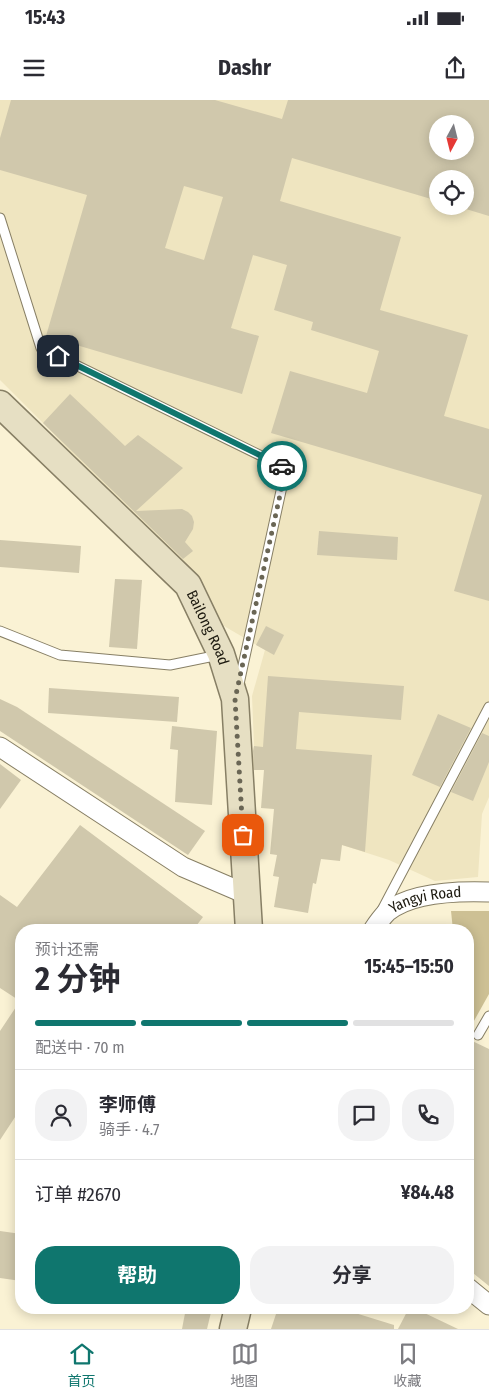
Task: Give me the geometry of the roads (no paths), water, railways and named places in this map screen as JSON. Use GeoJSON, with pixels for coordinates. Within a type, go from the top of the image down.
{"type":"FeatureCollection","features":[{"type":"Feature","properties":{"kind":"street","name":"Bailong Road"},"geometry":{"type":"LineString","coordinates":[[0,404],[188,585],[221,654],[235,699],[248,924]]}},
{"type":"Feature","properties":{"kind":"street"},"geometry":{"type":"LineString","coordinates":[[0,747],[183,867],[246,894]]}},
{"type":"Feature","properties":{"kind":"street","name":"Yangyi Road"},"geometry":{"type":"LineString","coordinates":[[377,924],[388,911],[423,896],[468,891],[489,892]]}},
{"type":"Feature","properties":{"kind":"street"},"geometry":{"type":"LineString","coordinates":[[474,1293],[489,1305]]}},
{"type":"Feature","properties":{"kind":"street"},"geometry":{"type":"LineString","coordinates":[[233,1329],[237,1314]]}},
{"type":"Feature","properties":{"kind":"lane"},"geometry":{"type":"LineString","coordinates":[[0,218],[41,348],[286,468],[235,699]]}},
{"type":"Feature","properties":{"kind":"lane"},"geometry":{"type":"LineString","coordinates":[[0,631],[60,655],[170,665],[221,654]]}},
{"type":"Feature","properties":{"kind":"lane"},"geometry":{"type":"LineString","coordinates":[[375,924],[489,707]]}},
{"type":"Feature","properties":{"kind":"lane"},"geometry":{"type":"LineString","coordinates":[[478,1035],[489,1016]]}}]}
